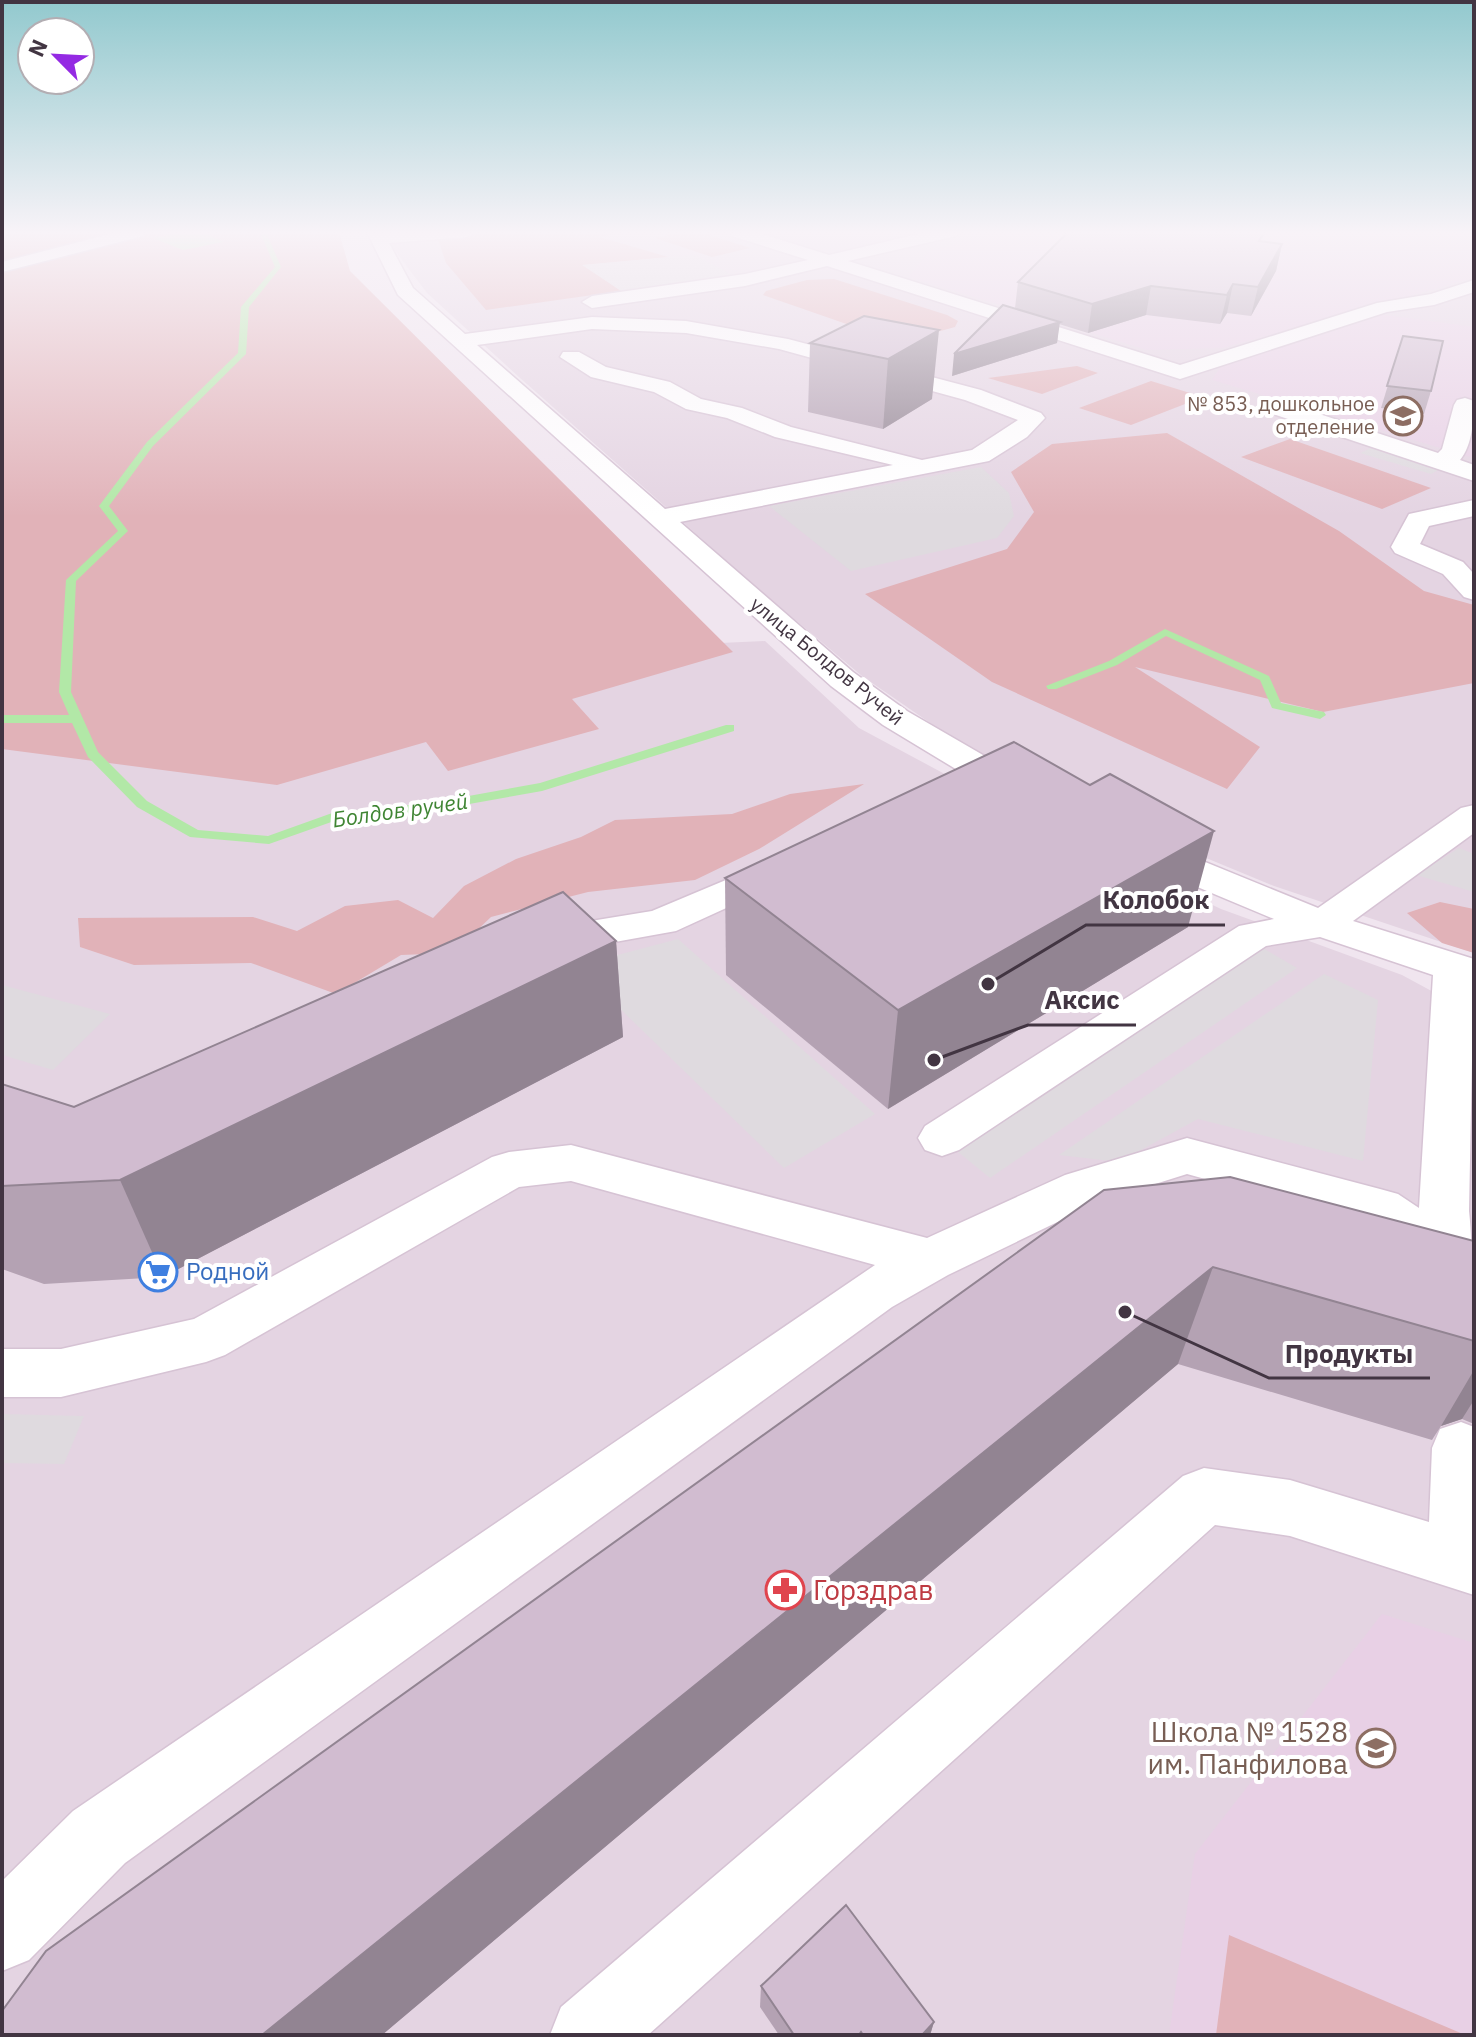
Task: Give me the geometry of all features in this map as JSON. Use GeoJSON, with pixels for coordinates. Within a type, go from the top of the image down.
{"type":"FeatureCollection","features":[{"type":"Feature","properties":{"kind":"street"},"geometry":{"type":"LineString","coordinates":[[456,328],[482,327]]}},
{"type":"Feature","properties":{"kind":"street"},"geometry":{"type":"LineString","coordinates":[[659,518],[980,456],[1019,432],[1033,418],[973,395],[781,343],[686,327]]}},
{"type":"Feature","properties":{"kind":"street"},"geometry":{"type":"LineString","coordinates":[[1039,327],[1180,372],[1321,327]]}},
{"type":"Feature","properties":{"kind":"street","name":"улица Болдов Ручей"},"geometry":{"type":"LineString","coordinates":[[456,328],[659,518],[842,679],[895,718],[983,773],[1043,805]]}},
{"type":"Feature","properties":{"kind":"street"},"geometry":{"type":"LineString","coordinates":[[571,357],[599,372],[662,387],[694,404],[734,413],[783,432],[925,465]]}},
{"type":"Feature","properties":{"kind":"street"},"geometry":{"type":"LineString","coordinates":[[1442,463],[1454,452],[1465,405]]}},
{"type":"Feature","properties":{"kind":"street"},"geometry":{"type":"LineString","coordinates":[[1284,410],[1474,473]]}},
{"type":"Feature","properties":{"kind":"street"},"geometry":{"type":"LineString","coordinates":[[1474,508],[1418,520],[1405,547],[1453,568],[1474,591]]}},
{"type":"Feature","properties":{"kind":"street"},"geometry":{"type":"LineString","coordinates":[[944,793],[983,773]]}},
{"type":"Feature","properties":{"kind":"street"},"geometry":{"type":"LineString","coordinates":[[942,1138],[1254,935],[1322,924],[1474,816]]}},
{"type":"Feature","properties":{"kind":"street"},"geometry":{"type":"LineString","coordinates":[[1113,837],[1322,924],[1465,971],[1444,1211],[1461,1256],[1455,1321]]}},
{"type":"Feature","properties":{"kind":"street"},"geometry":{"type":"LineString","coordinates":[[518,955],[546,941],[662,922],[818,851]]}},
{"type":"Feature","properties":{"kind":"street"},"geometry":{"type":"LineString","coordinates":[[2,1933],[99,1837],[860,1301],[930,1260],[1083,1188],[1187,1156],[1380,1208],[1461,1256]]}},
{"type":"Feature","properties":{"kind":"street"},"geometry":{"type":"LineString","coordinates":[[2,1373],[61,1373],[206,1339],[509,1170],[571,1163],[930,1260]]}},
{"type":"Feature","properties":{"kind":"street"},"geometry":{"type":"LineString","coordinates":[[589,2035],[1204,1496],[1290,1508],[1466,1563],[1461,1448]]}},
{"type":"Feature","properties":{"kind":"shaded area"},"geometry":{"type":"Polygon","coordinates":[[[2,327],[406,327],[733,652],[572,699],[599,729],[448,771],[426,742],[277,785],[2,749],[2,327]]]}},
{"type":"Feature","properties":{"kind":"shaded area"},"geometry":{"type":"Polygon","coordinates":[[[464,327],[1474,327],[1474,953],[1274,886],[1066,800],[952,738],[862,676],[755,586],[464,327]]]}},
{"type":"Feature","properties":{"kind":"shaded area"},"geometry":{"type":"Polygon","coordinates":[[[855,327],[955,327],[915,338],[881,336],[855,327]]]}},
{"type":"Feature","properties":{"kind":"shaded area"},"geometry":{"type":"Polygon","coordinates":[[[1072,327],[1298,327],[1223,348],[1147,350],[1072,327]]]}},
{"type":"Feature","properties":{"kind":"shaded area","name":"№ 853, дошкольное отделение"},"geometry":{"type":"Polygon","coordinates":[[[1337,327],[1474,327],[1474,458],[1212,380],[1223,363],[1337,327]]]}},
{"type":"Feature","properties":{"kind":"shaded area"},"geometry":{"type":"Polygon","coordinates":[[[1077,366],[1098,373],[1042,394],[988,378],[1077,366]]]}},
{"type":"Feature","properties":{"kind":"shaded area"},"geometry":{"type":"Polygon","coordinates":[[[1151,381],[1203,397],[1131,425],[1079,408],[1151,381]]]}},
{"type":"Feature","properties":{"kind":"shaded area"},"geometry":{"type":"Polygon","coordinates":[[[1167,433],[1339,531],[1424,591],[1474,605],[1474,683],[1323,712],[1135,667],[1260,747],[1227,789],[992,682],[865,594],[1007,549],[1034,512],[1011,472],[1052,444],[1167,433]]]}},
{"type":"Feature","properties":{"kind":"shaded area"},"geometry":{"type":"Polygon","coordinates":[[[1290,439],[1431,488],[1382,509],[1241,457],[1290,439]]]}},
{"type":"Feature","properties":{"kind":"shaded area"},"geometry":{"type":"Polygon","coordinates":[[[1373,447],[1442,468],[1431,474],[1360,453],[1373,447]]]}},
{"type":"Feature","properties":{"kind":"shaded area"},"geometry":{"type":"Polygon","coordinates":[[[981,467],[1009,493],[1014,516],[997,538],[851,571],[769,506],[981,467]]]}},
{"type":"Feature","properties":{"kind":"shaded area"},"geometry":{"type":"Polygon","coordinates":[[[765,641],[859,728],[1010,809],[1221,909],[1402,975],[1474,1014],[1474,2035],[2,2035],[2,712],[371,659],[765,641]]]}},
{"type":"Feature","properties":{"kind":"shaded area"},"geometry":{"type":"Polygon","coordinates":[[[864,784],[759,849],[695,880],[588,892],[491,917],[453,953],[401,955],[336,994],[251,963],[134,965],[80,947],[78,918],[253,917],[297,931],[345,906],[398,900],[433,918],[464,886],[516,859],[581,837],[615,820],[732,814],[790,794],[864,784]]]}},
{"type":"Feature","properties":{"kind":"shaded area"},"geometry":{"type":"Polygon","coordinates":[[[1459,848],[1474,854],[1474,892],[1416,875],[1459,848]]]}},
{"type":"Feature","properties":{"kind":"shaded area"},"geometry":{"type":"Polygon","coordinates":[[[1440,902],[1474,909],[1474,953],[1442,943],[1407,913],[1440,902]]]}},
{"type":"Feature","properties":{"kind":"shaded area"},"geometry":{"type":"Polygon","coordinates":[[[678,939],[875,1114],[784,1168],[576,966],[678,939]]]}},
{"type":"Feature","properties":{"kind":"shaded area"},"geometry":{"type":"Polygon","coordinates":[[[1259,946],[1297,968],[990,1178],[952,1147],[1259,946]]]}},
{"type":"Feature","properties":{"kind":"shaded area"},"geometry":{"type":"Polygon","coordinates":[[[1324,974],[1378,1000],[1363,1161],[1198,1119],[1119,1162],[1059,1155],[1324,974]]]}},
{"type":"Feature","properties":{"kind":"shaded area"},"geometry":{"type":"Polygon","coordinates":[[[2,985],[110,1014],[53,1070],[2,1055],[2,985]]]}},
{"type":"Feature","properties":{"kind":"shaded area"},"geometry":{"type":"Polygon","coordinates":[[[2,1414],[84,1416],[64,1464],[2,1463],[2,1414]]]}},
{"type":"Feature","properties":{"kind":"shaded area","name":"Школа № 1528 им. Панфилова"},"geometry":{"type":"Polygon","coordinates":[[[1382,1614],[1474,1643],[1474,2035],[1169,2035],[1195,1854],[1382,1614]]]}},
{"type":"Feature","properties":{"kind":"shaded area"},"geometry":{"type":"Polygon","coordinates":[[[1229,1935],[1463,2034],[1463,2035],[1216,2035],[1229,1935]]]}},
{"type":"Feature","properties":{"kind":"building"},"geometry":{"type":"Polygon","coordinates":[[[842,327],[923,327],[939,330],[888,359],[810,343],[842,327]]]}},
{"type":"Feature","properties":{"kind":"building"},"geometry":{"type":"Polygon","coordinates":[[[981,327],[1043,327],[954,354],[981,327]]]}},
{"type":"Feature","properties":{"kind":"building"},"geometry":{"type":"Polygon","coordinates":[[[1403,336],[1443,341],[1431,391],[1387,386],[1403,336]]]}},
{"type":"Feature","properties":{"kind":"building"},"geometry":{"type":"Polygon","coordinates":[[[1014,742],[1090,785],[1110,774],[1214,831],[898,1010],[725,878],[1014,742]]]}},
{"type":"Feature","properties":{"kind":"building"},"geometry":{"type":"Polygon","coordinates":[[[563,892],[616,941],[120,1180],[2,1186],[2,1084],[74,1107],[563,892]]]}},
{"type":"Feature","properties":{"kind":"building"},"geometry":{"type":"Polygon","coordinates":[[[1230,1177],[1474,1241],[1474,1341],[1213,1267],[262,2035],[2,2035],[2,2011],[46,1951],[1104,1190],[1230,1177]]]}},
{"type":"Feature","properties":{"kind":"building"},"geometry":{"type":"Polygon","coordinates":[[[846,1905],[934,2022],[922,2035],[863,2035],[861,2032],[859,2035],[794,2035],[761,1986],[846,1905]]]}},
{"type":"Feature","properties":{"kind":"waterway","name":"Болдов ручей"},"geometry":{"type":"LineString","coordinates":[[77,719],[65,692],[71,580],[123,531],[104,506],[150,444],[242,354],[244,327]]}},
{"type":"Feature","properties":{"kind":"waterway","name":"Болдов ручей"},"geometry":{"type":"LineString","coordinates":[[1052,686],[1113,663],[1165,632],[1265,678],[1276,705],[1320,715]]}},
{"type":"Feature","properties":{"kind":"waterway"},"geometry":{"type":"LineString","coordinates":[[2,719],[77,719]]}},
{"type":"Feature","properties":{"kind":"waterway","name":"Болдов ручей"},"geometry":{"type":"LineString","coordinates":[[77,719],[92,754],[142,804],[195,834],[269,840],[335,816],[430,807],[542,787],[730,728]]}},
{"type":"Feature","properties":{"kind":"place","name":"№ 853, дошкольное отделение"},"geometry":{"type":"Point","coordinates":[1403,416]}},
{"type":"Feature","properties":{"kind":"place","name":"Колобок"},"geometry":{"type":"Point","coordinates":[988,984]}},
{"type":"Feature","properties":{"kind":"place","name":"Аксис"},"geometry":{"type":"Point","coordinates":[934,1060]}},
{"type":"Feature","properties":{"kind":"place","name":"Родной"},"geometry":{"type":"Point","coordinates":[158,1272]}},
{"type":"Feature","properties":{"kind":"place","name":"Продукты"},"geometry":{"type":"Point","coordinates":[1125,1312]}},
{"type":"Feature","properties":{"kind":"place","name":"Горздрав"},"geometry":{"type":"Point","coordinates":[785,1590]}},
{"type":"Feature","properties":{"kind":"place","name":"Школа № 1528 им. Панфилова"},"geometry":{"type":"Point","coordinates":[1376,1748]}}]}
